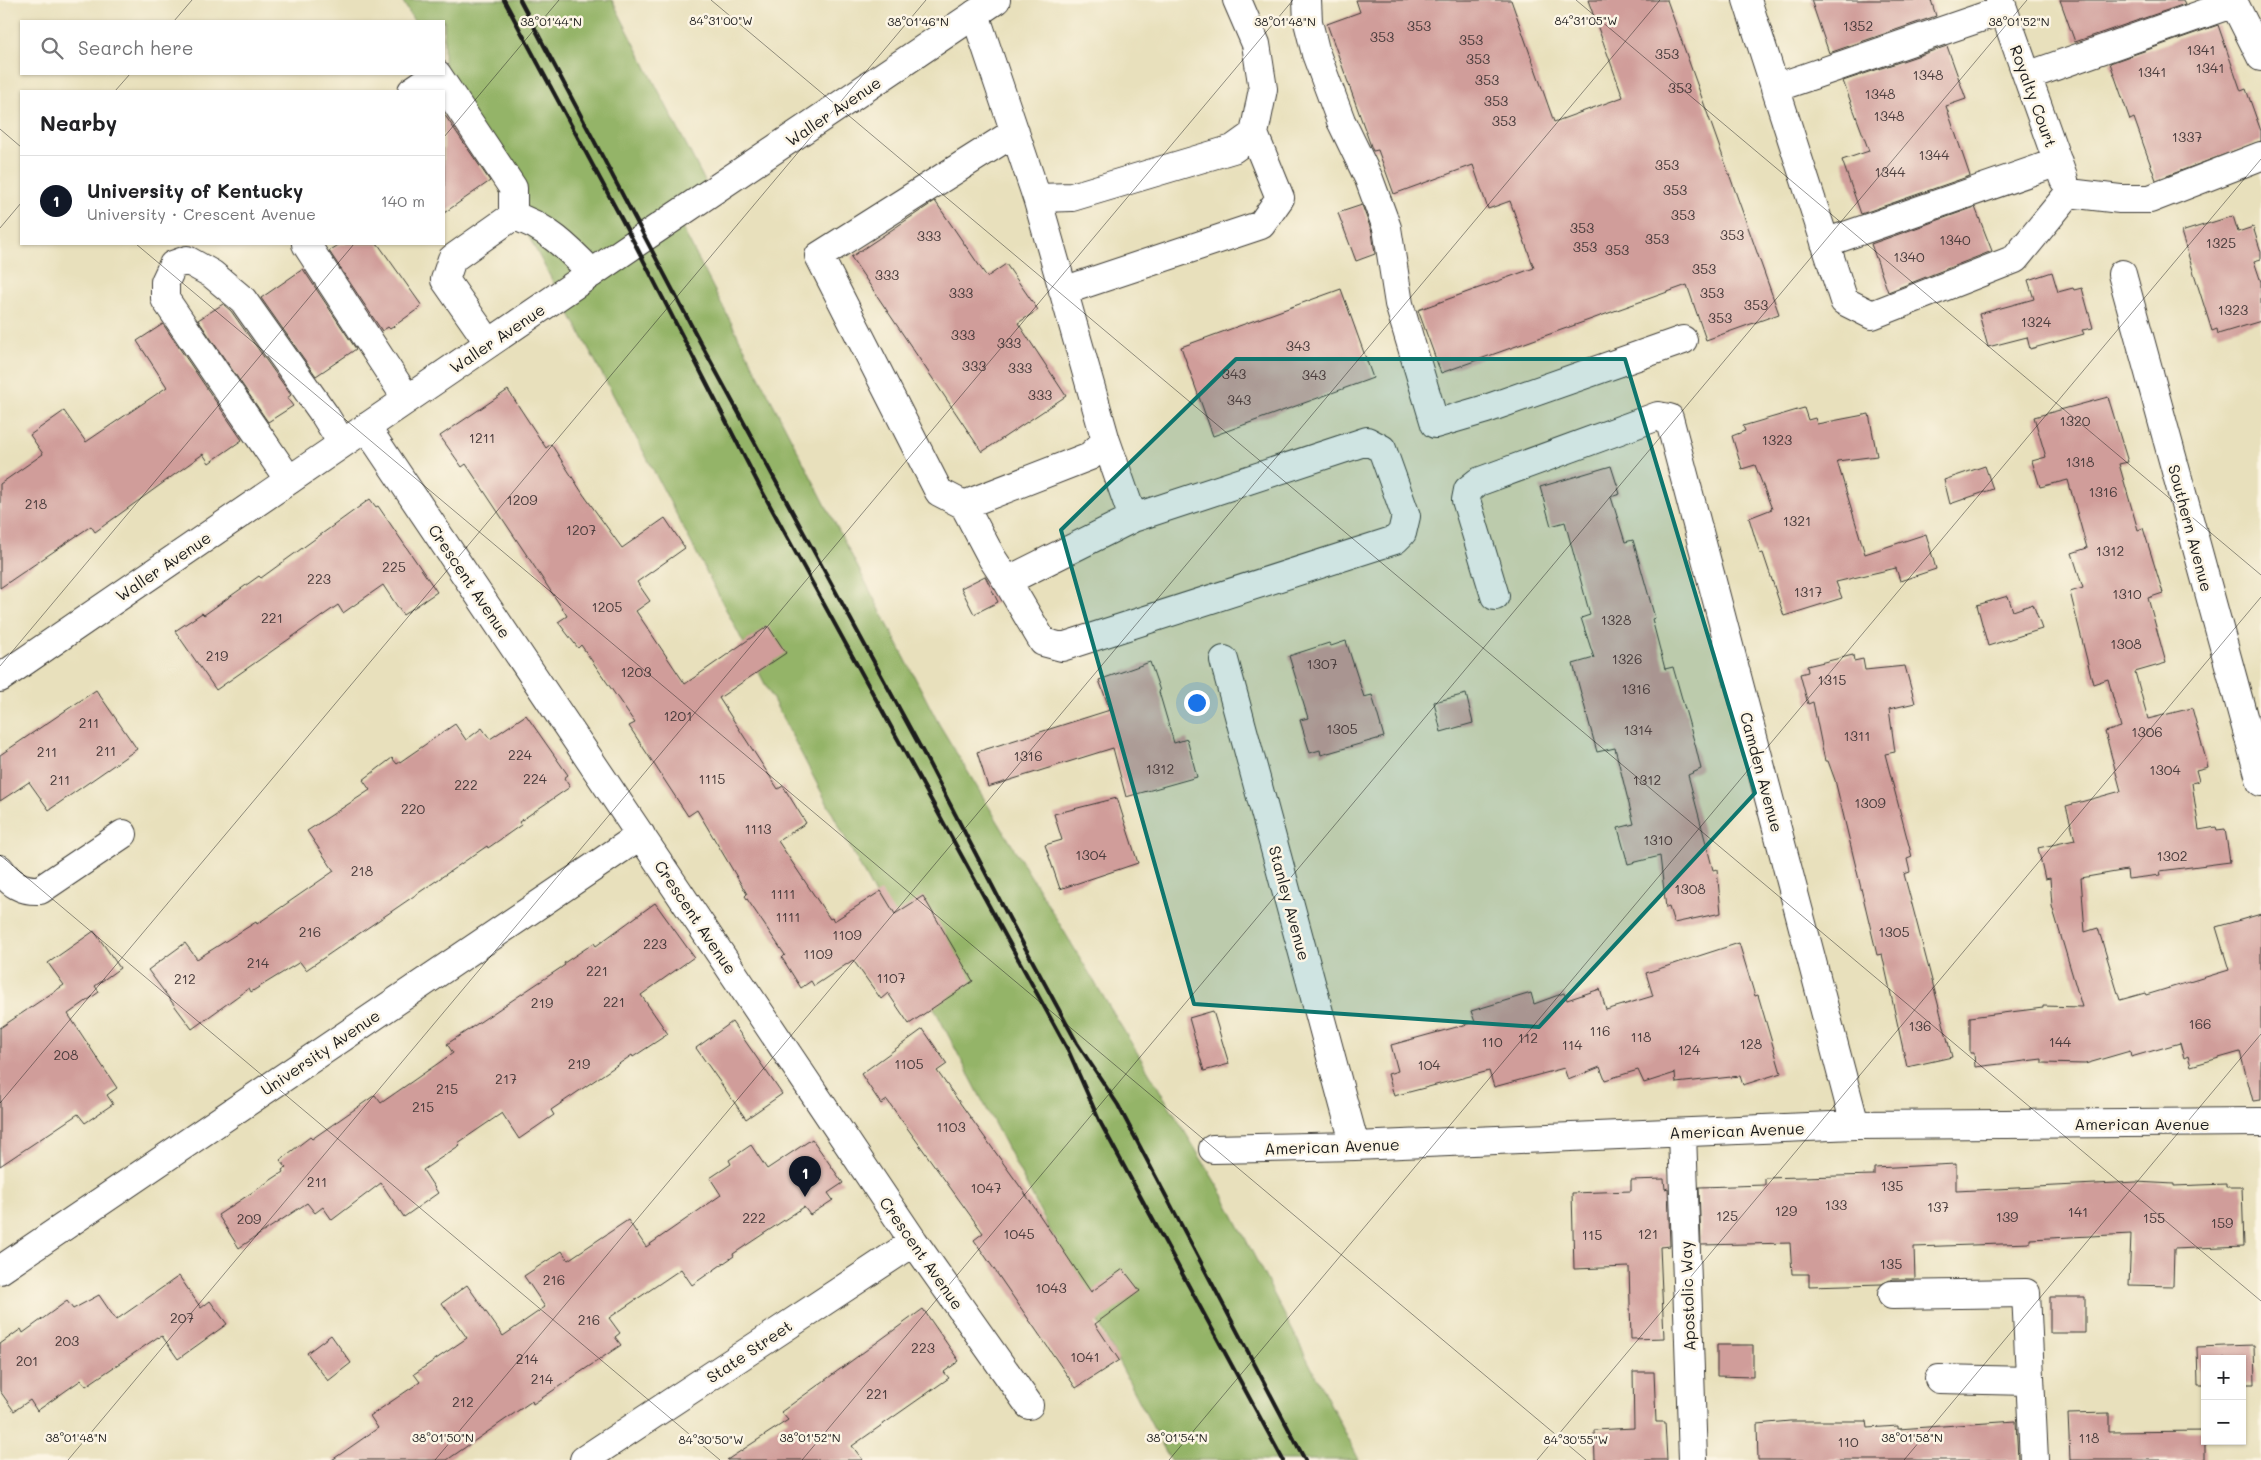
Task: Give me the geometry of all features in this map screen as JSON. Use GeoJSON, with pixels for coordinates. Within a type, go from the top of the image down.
{"type":"FeatureCollection","features":[{"type":"Feature","properties":{"kind":"street"},"geometry":{"type":"LineString","coordinates":[[1063,291],[1260,225],[1280,198],[1254,134],[1263,89],[1256,44],[1237,0]]}},
{"type":"Feature","properties":{"kind":"street"},"geometry":{"type":"LineString","coordinates":[[1307,0],[1308,22],[1316,54],[1341,121],[1388,228],[1399,304],[1435,424],[1486,409],[1683,340]]}},
{"type":"Feature","properties":{"kind":"street"},"geometry":{"type":"LineString","coordinates":[[1747,0],[1844,301],[1872,316],[2015,259],[2069,193],[2120,199],[2150,199],[2261,156]]}},
{"type":"Feature","properties":{"kind":"street"},"geometry":{"type":"LineString","coordinates":[[2027,76],[2233,2],[2261,57]]}},
{"type":"Feature","properties":{"kind":"street"},"geometry":{"type":"LineString","coordinates":[[984,5],[1015,132],[1037,198],[1106,441],[1133,518]]}},
{"type":"Feature","properties":{"kind":"street","name":"Waller Avenue"},"geometry":{"type":"LineString","coordinates":[[0,678],[984,5]]}},
{"type":"Feature","properties":{"kind":"street"},"geometry":{"type":"LineString","coordinates":[[1775,88],[2001,5]]}},
{"type":"Feature","properties":{"kind":"street","name":"Royalty Court"},"geometry":{"type":"LineString","coordinates":[[2001,5],[2069,193]]}},
{"type":"Feature","properties":{"kind":"street"},"geometry":{"type":"LineString","coordinates":[[414,90],[436,75]]}},
{"type":"Feature","properties":{"kind":"street"},"geometry":{"type":"LineString","coordinates":[[439,75],[512,188],[513,216]]}},
{"type":"Feature","properties":{"kind":"street"},"geometry":{"type":"LineString","coordinates":[[1007,581],[1133,518],[1367,441],[1382,449],[1406,516],[1402,533],[1394,540],[1062,647],[1043,642],[992,558],[964,505],[938,492],[819,256],[1015,132]]}},
{"type":"Feature","properties":{"kind":"street"},"geometry":{"type":"LineString","coordinates":[[1037,198],[1072,198],[1233,149],[1254,134]]}},
{"type":"Feature","properties":{"kind":"street"},"geometry":{"type":"LineString","coordinates":[[1826,243],[2058,162]]}},
{"type":"Feature","properties":{"kind":"street"},"geometry":{"type":"LineString","coordinates":[[513,216],[526,220],[569,249],[592,273]]}},
{"type":"Feature","properties":{"kind":"street"},"geometry":{"type":"LineString","coordinates":[[489,343],[445,280],[452,259],[513,216]]}},
{"type":"Feature","properties":{"kind":"street"},"geometry":{"type":"LineString","coordinates":[[307,245],[407,399]]}},
{"type":"Feature","properties":{"kind":"street"},"geometry":{"type":"LineString","coordinates":[[289,480],[165,299],[165,282],[174,265],[187,260],[212,274],[243,300],[324,414],[342,443]]}},
{"type":"Feature","properties":{"kind":"street","name":"Southern Avenue"},"geometry":{"type":"LineString","coordinates":[[2122,274],[2261,782]]}},
{"type":"Feature","properties":{"kind":"street","name":"Camden Avenue"},"geometry":{"type":"LineString","coordinates":[[1495,596],[1466,500],[1468,490],[1478,482],[1658,416],[1669,418],[1855,1125]]}},
{"type":"Feature","properties":{"kind":"street","name":"Crescent Avenue"},"geometry":{"type":"LineString","coordinates":[[366,427],[914,1242],[1028,1405]]}},
{"type":"Feature","properties":{"kind":"street"},"geometry":{"type":"LineString","coordinates":[[964,505],[1090,456],[1106,441]]}},
{"type":"Feature","properties":{"kind":"street","name":"Stanley Avenue"},"geometry":{"type":"LineString","coordinates":[[1224,660],[1355,1146]]}},
{"type":"Feature","properties":{"kind":"street"},"geometry":{"type":"LineString","coordinates":[[0,869],[6,876],[26,890],[40,890],[123,834]]}},
{"type":"Feature","properties":{"kind":"street","name":"University Avenue"},"geometry":{"type":"LineString","coordinates":[[0,1270],[641,835]]}},
{"type":"Feature","properties":{"kind":"street","name":"American Avenue"},"geometry":{"type":"LineString","coordinates":[[1213,1149],[1355,1146],[1855,1125],[2261,1122]]}},
{"type":"Feature","properties":{"kind":"street","name":"Apostolic Way"},"geometry":{"type":"LineString","coordinates":[[1682,1133],[1693,1460]]}},
{"type":"Feature","properties":{"kind":"street","name":"State Street"},"geometry":{"type":"LineString","coordinates":[[584,1460],[914,1242]]}},
{"type":"Feature","properties":{"kind":"street"},"geometry":{"type":"LineString","coordinates":[[1892,1295],[2026,1293],[2034,1460]]}},
{"type":"Feature","properties":{"kind":"street"},"geometry":{"type":"LineString","coordinates":[[1939,1379],[2030,1381]]}},
{"type":"Feature","properties":{"kind":"highlighted area"},"geometry":{"type":"Polygon","coordinates":[[[1236,359],[1625,359],[1755,793],[1539,1027],[1194,1004],[1061,530],[1236,359]]]}},
{"type":"Feature","properties":{"kind":"green space"},"geometry":{"type":"Polygon","coordinates":[[[402,0],[612,0],[711,193],[676,216],[939,724],[1223,1195],[1359,1460],[1170,1460],[648,460],[443,75],[445,75],[445,20],[413,20],[402,0]]]}},
{"type":"Feature","properties":{"kind":"building"},"geometry":{"type":"Polygon","coordinates":[[[1356,0],[1511,0],[1554,122],[1623,97],[1588,0],[1667,0],[1779,314],[1706,340],[1687,285],[1441,373],[1418,310],[1534,268],[1510,201],[1488,209],[1473,165],[1394,194],[1378,150],[1373,151],[1372,149],[1327,24],[1360,12],[1356,0]]]}},
{"type":"Feature","properties":{"kind":"building"},"geometry":{"type":"Polygon","coordinates":[[[1811,0],[1931,0],[1936,16],[1829,53],[1811,0]]]}},
{"type":"Feature","properties":{"kind":"building"},"geometry":{"type":"Polygon","coordinates":[[[2060,0],[2183,0],[2185,4],[2075,42],[2060,0]]]}},
{"type":"Feature","properties":{"kind":"building"},"geometry":{"type":"Polygon","coordinates":[[[2218,25],[2241,91],[2246,89],[2261,131],[2261,141],[2156,180],[2134,118],[2130,120],[2110,63],[2218,25]]]}},
{"type":"Feature","properties":{"kind":"building"},"geometry":{"type":"Polygon","coordinates":[[[1947,46],[1966,99],[1946,106],[1970,176],[1861,214],[1842,160],[1869,151],[1843,81],[1947,46]]]}},
{"type":"Feature","properties":{"kind":"building"},"geometry":{"type":"Polygon","coordinates":[[[445,115],[490,181],[445,212],[445,115]]]}},
{"type":"Feature","properties":{"kind":"building"},"geometry":{"type":"Polygon","coordinates":[[[935,201],[987,277],[1006,264],[1038,310],[1018,323],[1066,396],[982,452],[851,257],[935,201]]]}},
{"type":"Feature","properties":{"kind":"building"},"geometry":{"type":"Polygon","coordinates":[[[1362,205],[1372,232],[1375,254],[1356,261],[1338,213],[1362,205]]]}},
{"type":"Feature","properties":{"kind":"building"},"geometry":{"type":"Polygon","coordinates":[[[1975,207],[1992,251],[1888,292],[1871,244],[1975,207]]]}},
{"type":"Feature","properties":{"kind":"building"},"geometry":{"type":"Polygon","coordinates":[[[2233,216],[2238,232],[2253,227],[2261,252],[2261,259],[2254,261],[2261,282],[2261,321],[2218,334],[2217,329],[2212,331],[2181,232],[2233,216]]]}},
{"type":"Feature","properties":{"kind":"building"},"geometry":{"type":"Polygon","coordinates":[[[338,245],[379,245],[422,306],[390,329],[388,327],[382,331],[329,251],[338,245]]]}},
{"type":"Feature","properties":{"kind":"building"},"geometry":{"type":"Polygon","coordinates":[[[303,269],[356,349],[316,376],[261,298],[303,269]]]}},
{"type":"Feature","properties":{"kind":"building"},"geometry":{"type":"Polygon","coordinates":[[[2052,272],[2058,292],[2082,288],[2093,328],[2082,330],[2084,334],[2030,349],[2027,337],[1988,347],[1979,314],[2034,299],[2028,280],[2052,272]]]}},
{"type":"Feature","properties":{"kind":"building"},"geometry":{"type":"Polygon","coordinates":[[[1341,289],[1373,378],[1213,436],[1181,347],[1341,289]]]}},
{"type":"Feature","properties":{"kind":"building"},"geometry":{"type":"Polygon","coordinates":[[[223,304],[231,311],[291,395],[287,398],[293,406],[268,422],[198,320],[223,304]]]}},
{"type":"Feature","properties":{"kind":"building"},"geometry":{"type":"Polygon","coordinates":[[[163,324],[242,440],[209,463],[203,454],[95,532],[91,526],[0,588],[0,484],[43,454],[30,435],[64,411],[86,442],[167,387],[137,341],[163,324]]]}},
{"type":"Feature","properties":{"kind":"building"},"geometry":{"type":"Polygon","coordinates":[[[508,390],[546,448],[551,444],[583,494],[622,548],[665,518],[685,548],[637,582],[650,601],[636,611],[685,684],[768,626],[786,653],[719,698],[778,789],[783,786],[806,823],[778,841],[830,919],[832,918],[834,921],[881,891],[895,914],[923,896],[973,981],[909,1024],[888,993],[881,999],[853,960],[814,986],[811,981],[801,988],[782,958],[785,955],[745,896],[747,894],[697,810],[688,816],[629,726],[635,723],[581,645],[578,648],[558,622],[567,616],[564,611],[466,464],[462,467],[440,436],[508,390]]]}},
{"type":"Feature","properties":{"kind":"building"},"geometry":{"type":"Polygon","coordinates":[[[2108,397],[2128,462],[2119,464],[2138,530],[2143,528],[2163,593],[2148,598],[2166,663],[2135,672],[2148,719],[2192,708],[2208,767],[2196,770],[2199,781],[2192,783],[2199,830],[2216,827],[2217,830],[2225,829],[2230,862],[2160,871],[2161,875],[2128,879],[2127,870],[2081,878],[2085,932],[2098,928],[2120,1000],[2145,993],[2146,995],[2229,970],[2216,927],[2261,914],[2261,1100],[2253,1101],[2240,1052],[2191,1066],[2188,1056],[2184,1058],[2180,1043],[2131,1057],[2130,1051],[2085,1064],[2042,1063],[2042,1059],[1975,1067],[1974,1053],[1970,1053],[1970,1017],[2043,1008],[2043,1006],[2082,1007],[2052,906],[2050,878],[2045,879],[2038,848],[2075,840],[2066,806],[2121,791],[2105,732],[2121,727],[2108,679],[2093,684],[2070,592],[2083,588],[2072,553],[2087,548],[2068,480],[2040,487],[2032,461],[2046,457],[2034,417],[2108,397]]]}},
{"type":"Feature","properties":{"kind":"building"},"geometry":{"type":"Polygon","coordinates":[[[1804,408],[1808,420],[1815,418],[1817,424],[1869,414],[1877,456],[1837,461],[1865,554],[1926,534],[1936,569],[1900,581],[1896,568],[1836,582],[1842,598],[1784,616],[1763,553],[1760,554],[1749,518],[1772,509],[1755,465],[1742,469],[1732,436],[1745,431],[1743,426],[1804,408]]]}},
{"type":"Feature","properties":{"kind":"building"},"geometry":{"type":"Polygon","coordinates":[[[1611,466],[1620,494],[1611,497],[1625,542],[1633,540],[1655,618],[1652,619],[1665,669],[1673,667],[1696,748],[1701,769],[1688,775],[1713,870],[1717,869],[1721,913],[1674,923],[1669,907],[1666,908],[1660,856],[1628,864],[1618,828],[1634,824],[1615,748],[1597,752],[1573,664],[1594,658],[1581,618],[1590,615],[1565,522],[1551,526],[1540,487],[1611,466]]]}},
{"type":"Feature","properties":{"kind":"building"},"geometry":{"type":"Polygon","coordinates":[[[1985,466],[1993,489],[1950,504],[1944,480],[1985,466]]]}},
{"type":"Feature","properties":{"kind":"building"},"geometry":{"type":"Polygon","coordinates":[[[370,499],[376,507],[378,506],[437,592],[403,615],[383,585],[343,613],[338,605],[216,690],[175,631],[202,613],[204,615],[259,576],[261,578],[370,499]]]}},
{"type":"Feature","properties":{"kind":"building"},"geometry":{"type":"Polygon","coordinates":[[[985,576],[998,602],[974,614],[961,588],[985,576]]]}},
{"type":"Feature","properties":{"kind":"building"},"geometry":{"type":"Polygon","coordinates":[[[2008,596],[2013,611],[2033,604],[2042,629],[1988,646],[1977,605],[2008,596]]]}},
{"type":"Feature","properties":{"kind":"building"},"geometry":{"type":"Polygon","coordinates":[[[1346,641],[1364,697],[1372,695],[1384,737],[1321,755],[1320,750],[1310,753],[1300,720],[1308,718],[1289,656],[1329,643],[1331,646],[1346,641]]]}},
{"type":"Feature","properties":{"kind":"building"},"geometry":{"type":"Polygon","coordinates":[[[1853,655],[1854,661],[1863,659],[1865,670],[1905,666],[1915,703],[1889,709],[1895,752],[1885,754],[1912,857],[1907,859],[1910,872],[1904,874],[1952,1057],[1907,1067],[1882,954],[1877,955],[1835,780],[1828,761],[1825,761],[1813,702],[1808,704],[1800,674],[1808,672],[1807,666],[1853,655]]]}},
{"type":"Feature","properties":{"kind":"building"},"geometry":{"type":"Polygon","coordinates":[[[1150,662],[1174,743],[1187,739],[1197,777],[1126,797],[1113,748],[988,787],[977,752],[1110,710],[1099,680],[1150,662]]]}},
{"type":"Feature","properties":{"kind":"building"},"geometry":{"type":"Polygon","coordinates":[[[96,690],[137,749],[49,810],[29,782],[0,801],[0,755],[96,690]]]}},
{"type":"Feature","properties":{"kind":"building"},"geometry":{"type":"Polygon","coordinates":[[[1466,694],[1473,723],[1441,732],[1434,702],[1466,694]]]}},
{"type":"Feature","properties":{"kind":"building"},"geometry":{"type":"Polygon","coordinates":[[[526,715],[568,775],[564,778],[570,787],[519,822],[521,825],[488,848],[487,846],[306,970],[300,962],[251,992],[249,988],[192,1029],[148,970],[185,943],[197,959],[256,922],[257,924],[334,871],[307,831],[370,790],[363,780],[392,758],[397,764],[455,724],[466,740],[482,728],[490,739],[526,715]]]}},
{"type":"Feature","properties":{"kind":"building"},"geometry":{"type":"Polygon","coordinates":[[[1117,798],[1138,863],[1060,889],[1045,845],[1062,840],[1054,814],[1117,798]]]}},
{"type":"Feature","properties":{"kind":"building"},"geometry":{"type":"Polygon","coordinates":[[[655,903],[694,957],[641,995],[668,1034],[633,1057],[632,1055],[551,1110],[554,1115],[519,1139],[502,1113],[458,1143],[460,1145],[423,1170],[438,1193],[404,1217],[381,1183],[332,1220],[323,1207],[315,1213],[307,1203],[239,1248],[218,1215],[283,1172],[282,1170],[286,1167],[280,1160],[310,1137],[312,1139],[375,1095],[381,1103],[453,1053],[447,1044],[565,965],[564,963],[594,943],[596,946],[655,903]]]}},
{"type":"Feature","properties":{"kind":"building"},"geometry":{"type":"Polygon","coordinates":[[[94,931],[120,968],[95,986],[99,992],[68,1014],[117,1088],[107,1095],[113,1104],[85,1123],[78,1114],[0,1166],[0,1028],[64,985],[48,963],[94,931]]]}},
{"type":"Feature","properties":{"kind":"building"},"geometry":{"type":"Polygon","coordinates":[[[1739,943],[1755,996],[1758,995],[1781,1073],[1743,1085],[1740,1076],[1676,1083],[1675,1073],[1644,1083],[1638,1070],[1605,1080],[1600,1067],[1568,1080],[1564,1068],[1494,1087],[1489,1071],[1394,1096],[1388,1074],[1398,1071],[1391,1045],[1475,1022],[1471,1011],[1531,993],[1534,1004],[1564,993],[1567,1000],[1600,989],[1606,1010],[1653,996],[1646,973],[1739,943]]]}},
{"type":"Feature","properties":{"kind":"building"},"geometry":{"type":"Polygon","coordinates":[[[1213,1011],[1229,1064],[1204,1071],[1189,1018],[1213,1011]]]}},
{"type":"Feature","properties":{"kind":"building"},"geometry":{"type":"Polygon","coordinates":[[[732,1022],[782,1094],[746,1119],[696,1048],[732,1022]]]}},
{"type":"Feature","properties":{"kind":"building"},"geometry":{"type":"Polygon","coordinates":[[[923,1029],[947,1064],[937,1071],[1024,1192],[1091,1292],[1123,1269],[1140,1291],[1095,1324],[1119,1360],[1076,1388],[974,1240],[983,1233],[887,1100],[881,1104],[861,1074],[923,1029]]]}},
{"type":"Feature","properties":{"kind":"building"},"geometry":{"type":"Polygon","coordinates":[[[812,1139],[843,1183],[828,1193],[833,1200],[810,1215],[804,1207],[733,1254],[734,1256],[692,1285],[681,1269],[609,1318],[620,1333],[615,1337],[621,1345],[533,1404],[532,1401],[447,1460],[332,1460],[378,1428],[370,1416],[420,1382],[414,1374],[467,1338],[442,1303],[467,1285],[503,1336],[545,1307],[524,1276],[562,1251],[568,1260],[628,1220],[646,1247],[721,1195],[710,1178],[731,1164],[729,1160],[751,1145],[767,1169],[812,1139]]]}},
{"type":"Feature","properties":{"kind":"building"},"geometry":{"type":"Polygon","coordinates":[[[1956,1164],[1956,1191],[2136,1182],[2174,1184],[2174,1186],[2226,1184],[2226,1187],[2242,1187],[2244,1246],[2174,1249],[2173,1286],[2129,1285],[2131,1234],[2030,1239],[2030,1243],[1914,1247],[1915,1279],[1892,1279],[1882,1284],[1809,1286],[1809,1274],[1792,1274],[1790,1243],[1701,1245],[1699,1187],[1765,1185],[1765,1178],[1874,1175],[1874,1168],[1956,1164]]]}},
{"type":"Feature","properties":{"kind":"building"},"geometry":{"type":"Polygon","coordinates":[[[1664,1179],[1665,1189],[1668,1188],[1670,1246],[1660,1247],[1664,1338],[1631,1339],[1629,1267],[1574,1269],[1572,1193],[1631,1191],[1631,1180],[1664,1179]]]}},
{"type":"Feature","properties":{"kind":"building"},"geometry":{"type":"Polygon","coordinates":[[[179,1276],[201,1308],[210,1301],[227,1324],[178,1359],[162,1336],[158,1337],[86,1386],[81,1380],[37,1411],[30,1400],[14,1411],[0,1391],[0,1344],[21,1329],[23,1333],[67,1301],[73,1309],[99,1295],[116,1320],[179,1276]]]}},
{"type":"Feature","properties":{"kind":"building"},"geometry":{"type":"Polygon","coordinates":[[[2050,1297],[2085,1297],[2085,1333],[2050,1333],[2050,1297]]]}},
{"type":"Feature","properties":{"kind":"building"},"geometry":{"type":"Polygon","coordinates":[[[923,1309],[959,1361],[944,1372],[949,1378],[852,1446],[863,1460],[727,1460],[788,1420],[781,1412],[923,1309]]]}},
{"type":"Feature","properties":{"kind":"building"},"geometry":{"type":"Polygon","coordinates":[[[331,1335],[351,1363],[328,1381],[307,1353],[331,1335]]]}},
{"type":"Feature","properties":{"kind":"building"},"geometry":{"type":"Polygon","coordinates":[[[1717,1345],[1753,1345],[1753,1377],[1717,1376],[1717,1345]]]}},
{"type":"Feature","properties":{"kind":"building"},"geometry":{"type":"Polygon","coordinates":[[[2254,1345],[2255,1384],[2246,1384],[2246,1355],[2201,1355],[2201,1385],[2198,1385],[2197,1347],[2254,1345]]]}},
{"type":"Feature","properties":{"kind":"building"},"geometry":{"type":"Polygon","coordinates":[[[1633,1372],[1654,1372],[1656,1422],[1665,1422],[1667,1460],[1595,1460],[1594,1430],[1634,1428],[1633,1372]]]}},
{"type":"Feature","properties":{"kind":"building"},"geometry":{"type":"Polygon","coordinates":[[[2109,1413],[2109,1432],[2201,1431],[2201,1445],[2205,1445],[2205,1460],[2070,1460],[2068,1414],[2109,1413]]]}},
{"type":"Feature","properties":{"kind":"building"},"geometry":{"type":"Polygon","coordinates":[[[1790,1421],[1867,1421],[1868,1428],[1898,1426],[1898,1429],[2016,1421],[2018,1460],[1758,1460],[1757,1424],[1790,1421]]]}},
{"type":"Feature","properties":{"kind":"railway"},"geometry":{"type":"LineString","coordinates":[[504,0],[635,244],[762,491],[1069,1052],[1099,1120],[1283,1460]]}},
{"type":"Feature","properties":{"kind":"railway"},"geometry":{"type":"LineString","coordinates":[[520,0],[699,340],[924,754],[1009,918],[1077,1043],[1118,1105],[1305,1460]]}},
{"type":"Feature","properties":{"kind":"place","name":"University of Kentucky"},"geometry":{"type":"Point","coordinates":[805,1197]}}]}
